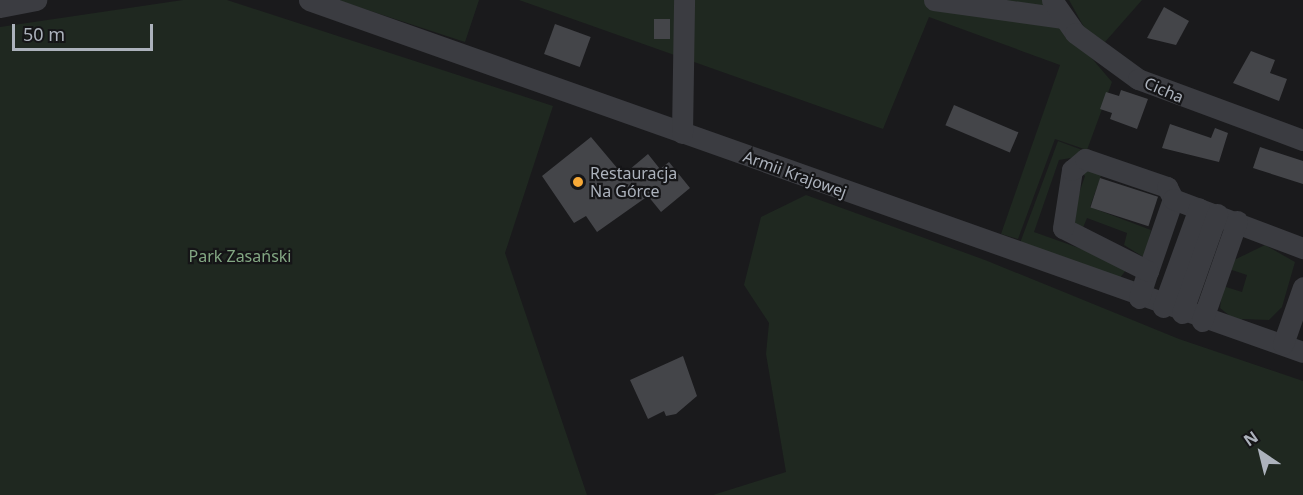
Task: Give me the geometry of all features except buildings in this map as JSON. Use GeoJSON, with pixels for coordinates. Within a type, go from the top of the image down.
{"type":"FeatureCollection","features":[{"type":"Feature","properties":{"kind":"street"},"geometry":{"type":"LineString","coordinates":[[0,7],[36,0]]}},
{"type":"Feature","properties":{"kind":"street","name":"Armii Krajowej"},"geometry":{"type":"LineString","coordinates":[[309,0],[1202,321],[1303,352]]}},
{"type":"Feature","properties":{"kind":"street"},"geometry":{"type":"LineString","coordinates":[[682,134],[684,0]]}},
{"type":"Feature","properties":{"kind":"street"},"geometry":{"type":"LineString","coordinates":[[934,0],[1062,18]]}},
{"type":"Feature","properties":{"kind":"street","name":"Cicha"},"geometry":{"type":"LineString","coordinates":[[1052,0],[1062,18],[1105,59],[1138,79],[1303,140]]}},
{"type":"Feature","properties":{"kind":"street"},"geometry":{"type":"LineString","coordinates":[[1148,271],[1063,228],[1072,170],[1094,159],[1167,187],[1173,199],[1237,221],[1303,248]]}},
{"type":"Feature","properties":{"kind":"street"},"geometry":{"type":"LineString","coordinates":[[1139,298],[1173,199]]}},
{"type":"Feature","properties":{"kind":"street"},"geometry":{"type":"LineString","coordinates":[[1172,310],[1208,211]]}},
{"type":"Feature","properties":{"kind":"street"},"geometry":{"type":"LineString","coordinates":[[1202,321],[1237,221]]}},
{"type":"Feature","properties":{"kind":"street"},"geometry":{"type":"LineString","coordinates":[[1283,344],[1303,287]]}},
{"type":"Feature","properties":{"kind":"street"},"geometry":{"type":"LineString","coordinates":[[1283,344],[1303,336]]}},
{"type":"Feature","properties":{"kind":"green space","name":"Park Zasański"},"geometry":{"type":"Polygon","coordinates":[[[183,0],[227,0],[553,106],[505,253],[587,495],[0,495],[0,27],[183,0]]]}},
{"type":"Feature","properties":{"kind":"green space"},"geometry":{"type":"Polygon","coordinates":[[[337,0],[479,0],[465,42],[337,0]]]}},
{"type":"Feature","properties":{"kind":"green space"},"geometry":{"type":"Polygon","coordinates":[[[519,0],[1042,0],[1112,82],[1087,150],[1055,139],[1018,239],[1001,234],[1060,65],[929,17],[883,129],[519,0]]]}},
{"type":"Feature","properties":{"kind":"green space"},"geometry":{"type":"Polygon","coordinates":[[[1069,0],[1142,0],[1105,42],[1085,29],[1069,0]]]}},
{"type":"Feature","properties":{"kind":"green space"},"geometry":{"type":"Polygon","coordinates":[[[1058,141],[1093,154],[1059,160],[1034,232],[1121,263],[1126,270],[1120,278],[1020,243],[1058,141]]]}},
{"type":"Feature","properties":{"kind":"green space"},"geometry":{"type":"Polygon","coordinates":[[[1079,169],[1103,170],[1090,207],[1151,230],[1145,258],[1124,245],[1127,233],[1087,218],[1082,230],[1070,219],[1085,176],[1079,169]]]}},
{"type":"Feature","properties":{"kind":"green space"},"geometry":{"type":"Polygon","coordinates":[[[806,195],[985,260],[1179,339],[1303,381],[1303,495],[713,495],[786,472],[766,354],[769,323],[744,285],[761,217],[806,195]]]}},
{"type":"Feature","properties":{"kind":"green space"},"geometry":{"type":"Polygon","coordinates":[[[1265,245],[1295,262],[1282,307],[1269,320],[1242,319],[1240,324],[1220,308],[1223,286],[1242,292],[1247,275],[1229,269],[1232,261],[1265,245]]]}},
{"type":"Feature","properties":{"kind":"place","name":"Restauracja Na Górce"},"geometry":{"type":"Point","coordinates":[578,182]}}]}
